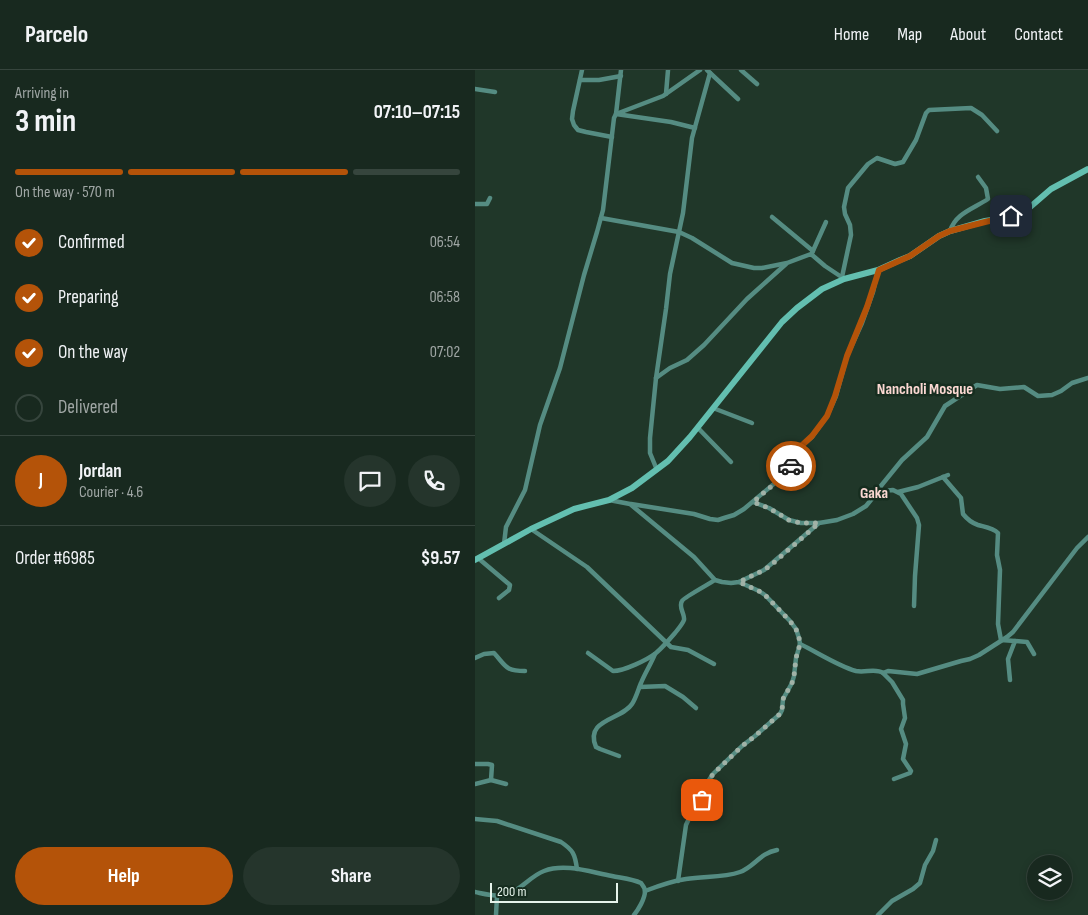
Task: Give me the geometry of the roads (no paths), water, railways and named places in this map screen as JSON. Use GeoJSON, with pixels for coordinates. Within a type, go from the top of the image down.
{"type":"FeatureCollection","features":[{"type":"Feature","properties":{"kind":"street"},"geometry":{"type":"LineString","coordinates":[[582,70],[572,119],[574,125],[578,130],[612,137]]}},
{"type":"Feature","properties":{"kind":"street"},"geometry":{"type":"LineString","coordinates":[[504,544],[506,527],[525,490],[540,425],[560,368],[601,218],[613,124],[617,114],[621,70]]}},
{"type":"Feature","properties":{"kind":"street"},"geometry":{"type":"LineString","coordinates":[[665,94],[668,70]]}},
{"type":"Feature","properties":{"kind":"street"},"geometry":{"type":"LineString","coordinates":[[617,114],[665,94],[700,70]]}},
{"type":"Feature","properties":{"kind":"street"},"geometry":{"type":"LineString","coordinates":[[741,70],[757,84]]}},
{"type":"Feature","properties":{"kind":"street"},"geometry":{"type":"LineString","coordinates":[[709,71],[738,99]]}},
{"type":"Feature","properties":{"kind":"street"},"geometry":{"type":"LineString","coordinates":[[657,470],[650,453],[656,378],[667,309],[670,274],[683,213],[692,138],[709,71]]}},
{"type":"Feature","properties":{"kind":"street"},"geometry":{"type":"LineString","coordinates":[[580,80],[599,80],[621,76]]}},
{"type":"Feature","properties":{"kind":"street"},"geometry":{"type":"LineString","coordinates":[[475,90],[495,92]]}},
{"type":"Feature","properties":{"kind":"street"},"geometry":{"type":"LineString","coordinates":[[843,278],[851,234],[844,207],[848,188],[868,164],[877,158],[891,163],[899,164],[903,162],[916,140],[926,113],[929,110],[971,108],[982,115],[997,131]]}},
{"type":"Feature","properties":{"kind":"street"},"geometry":{"type":"LineString","coordinates":[[617,114],[671,122],[695,128]]}},
{"type":"Feature","properties":{"kind":"street"},"geometry":{"type":"LineString","coordinates":[[499,598],[509,590],[510,585],[477,559],[531,529],[574,509],[609,500],[633,488],[657,470],[676,453],[698,428],[782,322],[822,289],[843,278],[879,270],[910,256],[939,236],[950,231],[1019,215],[1051,189],[1088,169]]}},
{"type":"Feature","properties":{"kind":"street"},"geometry":{"type":"LineString","coordinates":[[950,231],[960,216],[988,199],[986,188],[978,177]]}},
{"type":"Feature","properties":{"kind":"street"},"geometry":{"type":"LineString","coordinates":[[475,204],[487,204],[490,198]]}},
{"type":"Feature","properties":{"kind":"street"},"geometry":{"type":"LineString","coordinates":[[772,217],[825,266],[843,278]]}},
{"type":"Feature","properties":{"kind":"street"},"geometry":{"type":"LineString","coordinates":[[601,218],[679,232],[732,263],[754,268],[787,263],[812,252],[826,222]]}},
{"type":"Feature","properties":{"kind":"street"},"geometry":{"type":"LineString","coordinates":[[656,378],[670,368],[687,360],[704,345],[747,299],[787,263]]}},
{"type":"Feature","properties":{"kind":"street"},"geometry":{"type":"LineString","coordinates":[[609,500],[694,514],[718,520],[734,515],[753,502],[788,472],[795,453],[812,436],[827,416],[847,356],[865,315],[879,270]]}},
{"type":"Feature","properties":{"kind":"street"},"geometry":{"type":"LineString","coordinates":[[753,502],[769,508],[789,520],[801,523],[837,520],[853,514],[865,506],[901,460],[927,437],[945,406],[977,385],[1000,388],[1024,387],[1036,396],[1039,396],[1057,394],[1072,383],[1088,378]]}},
{"type":"Feature","properties":{"kind":"street"},"geometry":{"type":"LineString","coordinates":[[713,408],[753,423]]}},
{"type":"Feature","properties":{"kind":"street"},"geometry":{"type":"LineString","coordinates":[[698,428],[731,462]]}},
{"type":"Feature","properties":{"kind":"street"},"geometry":{"type":"LineString","coordinates":[[898,492],[918,487],[945,476],[961,498],[963,514],[975,524],[997,531],[999,570],[998,624],[1001,640]]}},
{"type":"Feature","properties":{"kind":"street"},"geometry":{"type":"LineString","coordinates":[[875,495],[882,490],[898,492],[903,495],[917,518],[919,525],[914,606]]}},
{"type":"Feature","properties":{"kind":"street"},"geometry":{"type":"LineString","coordinates":[[630,504],[694,557],[715,580],[739,582],[759,591],[790,621],[796,629],[800,644],[794,676],[783,699],[780,714],[742,746],[713,774],[702,800],[694,808],[686,825],[678,880]]}},
{"type":"Feature","properties":{"kind":"street"},"geometry":{"type":"LineString","coordinates":[[739,582],[770,566],[819,523]]}},
{"type":"Feature","properties":{"kind":"street"},"geometry":{"type":"LineString","coordinates":[[531,529],[587,567],[667,642],[671,648],[688,650],[714,664]]}},
{"type":"Feature","properties":{"kind":"street"},"geometry":{"type":"LineString","coordinates":[[800,644],[851,669],[862,672],[880,670],[883,672],[917,674],[975,657],[1013,632],[1060,570],[1088,537]]}},
{"type":"Feature","properties":{"kind":"street"},"geometry":{"type":"LineString","coordinates":[[588,653],[613,671],[617,671],[656,653],[684,619],[681,604],[683,599],[715,580]]}},
{"type":"Feature","properties":{"kind":"street"},"geometry":{"type":"LineString","coordinates":[[1001,640],[1027,642],[1034,654]]}},
{"type":"Feature","properties":{"kind":"street"},"geometry":{"type":"LineString","coordinates":[[1010,680],[1008,659],[1015,641]]}},
{"type":"Feature","properties":{"kind":"street"},"geometry":{"type":"LineString","coordinates":[[475,658],[484,654],[495,653],[507,667],[517,671],[525,671]]}},
{"type":"Feature","properties":{"kind":"street"},"geometry":{"type":"LineString","coordinates":[[619,756],[596,747],[593,736],[597,727],[628,709],[633,704],[656,653]]}},
{"type":"Feature","properties":{"kind":"street"},"geometry":{"type":"LineString","coordinates":[[883,672],[892,682],[903,700],[905,718],[901,729],[906,744],[903,759],[911,771],[893,780]]}},
{"type":"Feature","properties":{"kind":"street"},"geometry":{"type":"LineString","coordinates":[[640,686],[665,686],[696,708]]}},
{"type":"Feature","properties":{"kind":"street"},"geometry":{"type":"LineString","coordinates":[[475,764],[492,765],[491,780]]}},
{"type":"Feature","properties":{"kind":"street"},"geometry":{"type":"LineString","coordinates":[[475,784],[491,780],[506,784]]}},
{"type":"Feature","properties":{"kind":"street"},"geometry":{"type":"LineString","coordinates":[[475,819],[497,821],[561,842],[569,847],[574,854],[577,869]]}},
{"type":"Feature","properties":{"kind":"street"},"geometry":{"type":"LineString","coordinates":[[878,915],[892,901],[920,883],[925,865],[933,851],[936,840]]}},
{"type":"Feature","properties":{"kind":"street"},"geometry":{"type":"LineString","coordinates":[[645,891],[678,880],[725,876],[740,872],[747,869],[771,850],[777,850]]}},
{"type":"Feature","properties":{"kind":"street"},"geometry":{"type":"LineString","coordinates":[[475,892],[504,896],[510,894],[545,870],[555,868],[577,869],[641,883],[645,891],[636,914]]}},
{"type":"Feature","properties":{"kind":"street"},"geometry":{"type":"LineString","coordinates":[[496,915],[497,896]]}},
{"type":"Feature","properties":{"kind":"district","name":"Nancholi Mosque"},"geometry":{"type":"Point","coordinates":[925,389]}},
{"type":"Feature","properties":{"kind":"district","name":"Gaka"},"geometry":{"type":"Point","coordinates":[874,493]}}]}
